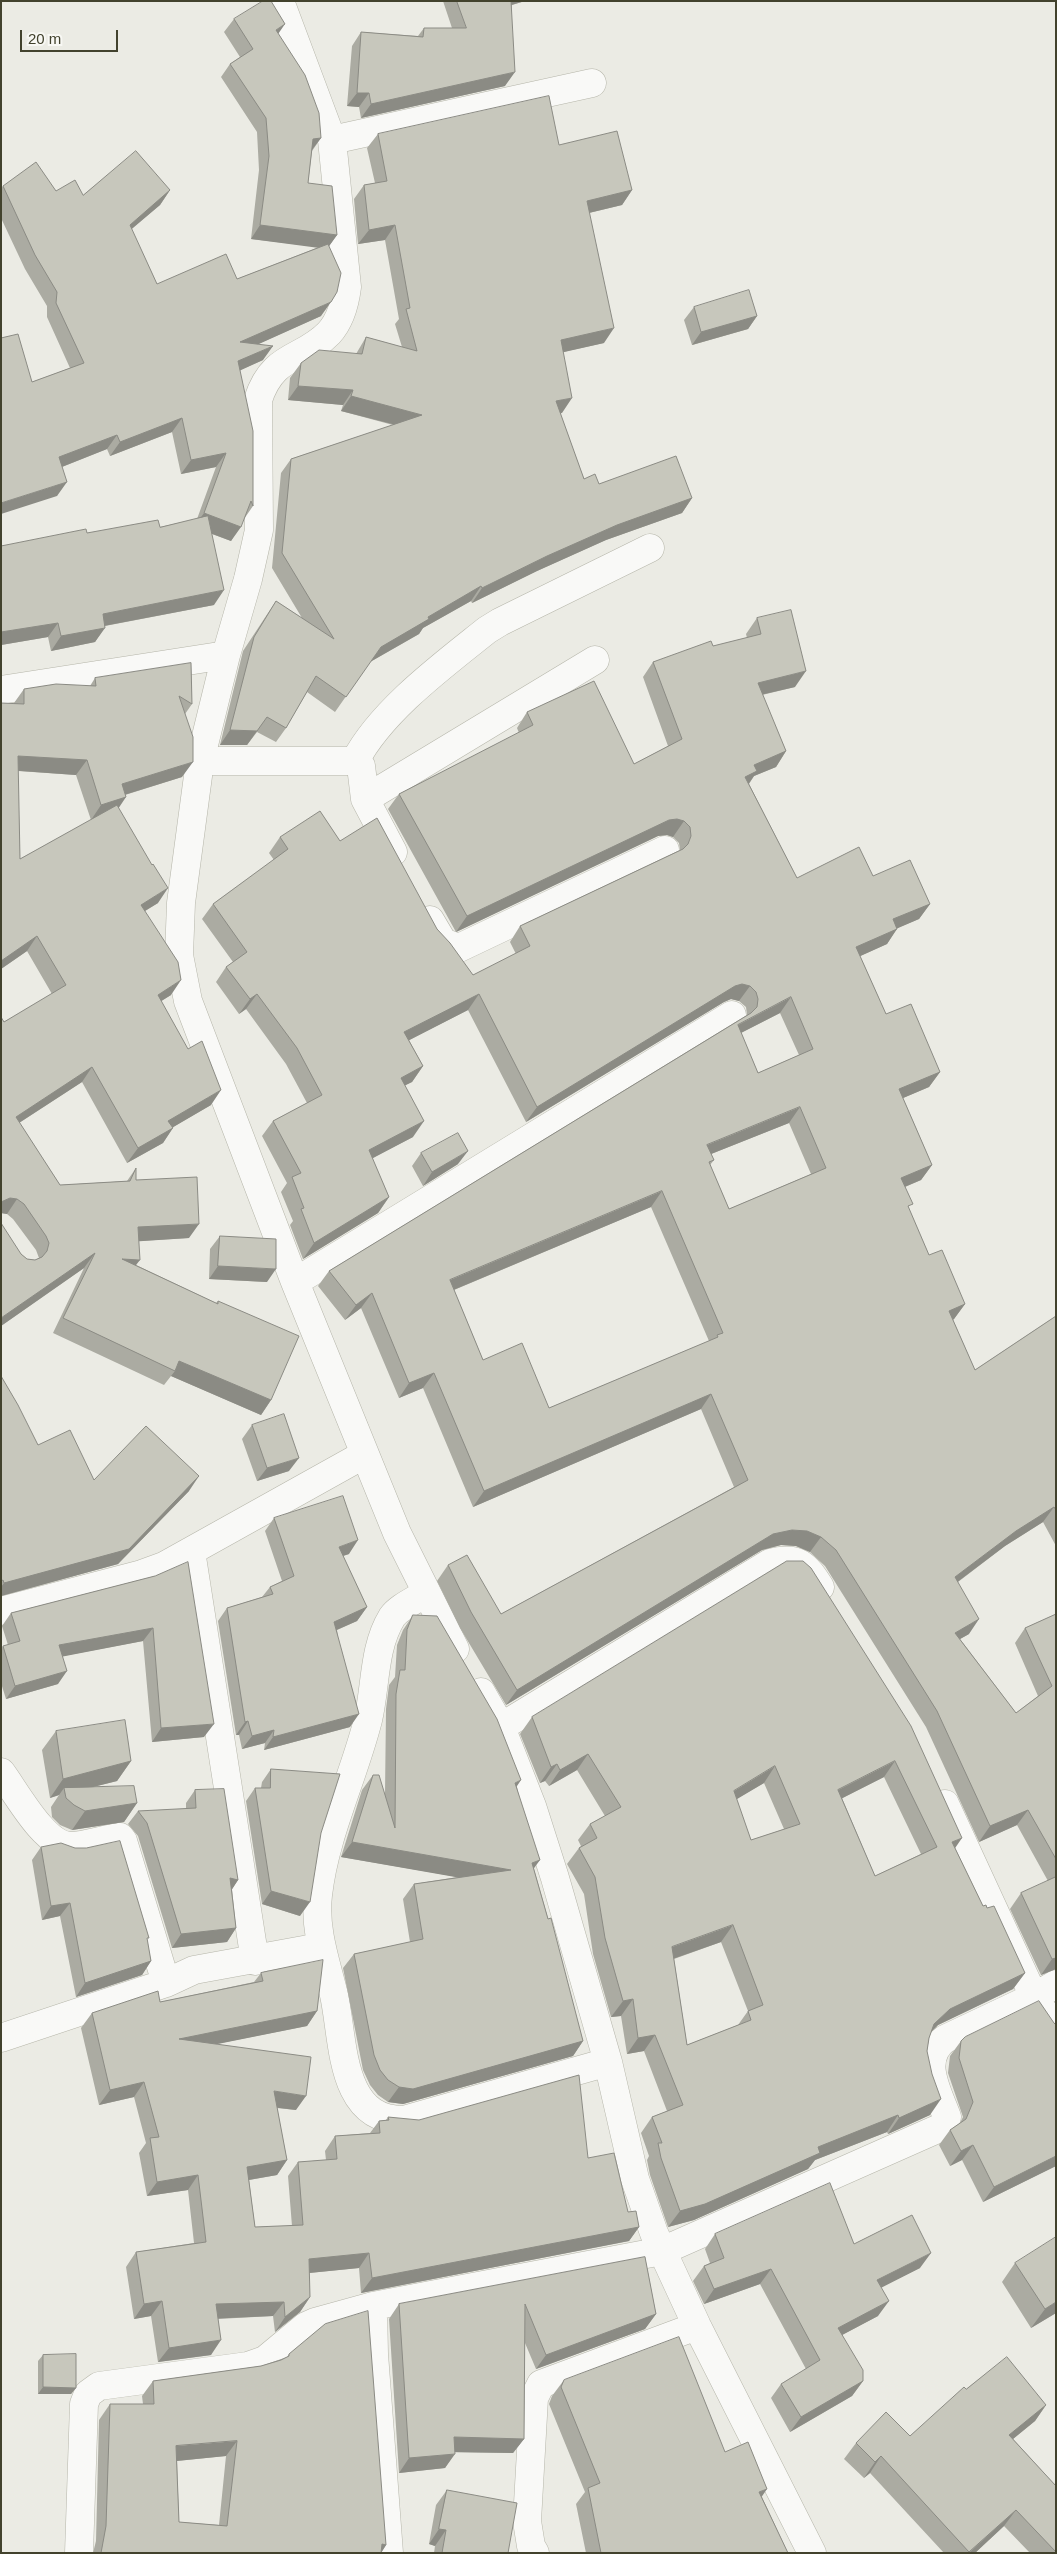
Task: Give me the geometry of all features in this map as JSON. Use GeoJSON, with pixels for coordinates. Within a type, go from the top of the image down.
{"type":"FeatureCollection","features":[{"type":"Feature","properties":{"kind":"street"},"geometry":{"type":"LineString","coordinates":[[280,1],[332,140],[347,287],[346,299],[342,312],[329,333],[291,357],[273,372],[263,386],[257,414],[259,530],[200,761],[181,903],[179,955],[188,1001],[295,1282],[397,1533],[446,1635],[501,1726],[532,1806],[556,1878],[608,2062],[635,2179],[662,2251],[697,2326],[812,2553]]}},
{"type":"Feature","properties":{"kind":"street"},"geometry":{"type":"LineString","coordinates":[[332,140],[592,83]]}},
{"type":"Feature","properties":{"kind":"street"},"geometry":{"type":"LineString","coordinates":[[355,761],[365,741],[386,716],[487,630],[650,548]]}},
{"type":"Feature","properties":{"kind":"street"},"geometry":{"type":"LineString","coordinates":[[1,690],[226,655]]}},
{"type":"Feature","properties":{"kind":"street"},"geometry":{"type":"LineString","coordinates":[[365,799],[595,660]]}},
{"type":"Feature","properties":{"kind":"street"},"geometry":{"type":"LineString","coordinates":[[200,761],[355,761],[361,766],[365,799],[406,876]]}},
{"type":"Feature","properties":{"kind":"street"},"geometry":{"type":"LineString","coordinates":[[420,902],[443,942],[459,948],[665,850]]}},
{"type":"Feature","properties":{"kind":"street"},"geometry":{"type":"LineString","coordinates":[[295,1282],[732,1015]]}},
{"type":"Feature","properties":{"kind":"street"},"geometry":{"type":"LineString","coordinates":[[1,1611],[142,1574],[191,1551],[365,1454]]}},
{"type":"Feature","properties":{"kind":"street"},"geometry":{"type":"LineString","coordinates":[[191,1551],[255,1961]]}},
{"type":"Feature","properties":{"kind":"street"},"geometry":{"type":"LineString","coordinates":[[501,1726],[770,1563],[785,1559],[795,1560],[805,1566],[833,1608]]}},
{"type":"Feature","properties":{"kind":"street"},"geometry":{"type":"LineString","coordinates":[[426,1593],[393,1616],[377,1654],[368,1717],[360,1749],[327,1844],[318,1897],[320,1948],[334,1997],[344,2065],[359,2097],[370,2111],[380,2118],[404,2120],[608,2062]]}},
{"type":"Feature","properties":{"kind":"street"},"geometry":{"type":"LineString","coordinates":[[1,1772],[42,1832],[54,1841],[69,1846],[120,1838],[123,1841],[166,1983]]}},
{"type":"Feature","properties":{"kind":"street"},"geometry":{"type":"LineString","coordinates":[[934,1780],[1045,1991],[1056,2030]]}},
{"type":"Feature","properties":{"kind":"street"},"geometry":{"type":"LineString","coordinates":[[1,2038],[166,1983],[194,1970],[255,1961],[320,1948]]}},
{"type":"Feature","properties":{"kind":"street"},"geometry":{"type":"LineString","coordinates":[[79,2553],[84,2404],[88,2394],[93,2389],[99,2386],[258,2363],[276,2352],[306,2326],[372,2306],[662,2251],[942,2127],[947,2117],[930,2069],[932,2055],[936,2048],[945,2039],[1045,1991]]}},
{"type":"Feature","properties":{"kind":"street"},"geometry":{"type":"LineString","coordinates":[[372,2306],[388,2553]]}},
{"type":"Feature","properties":{"kind":"street"},"geometry":{"type":"LineString","coordinates":[[535,2553],[531,2546],[527,2522],[531,2427],[535,2392],[541,2384],[697,2326]]}},
{"type":"Feature","properties":{"kind":"building"},"geometry":{"type":"Polygon","coordinates":[[[263,1],[271,1],[285,24],[276,30],[305,75],[319,113],[321,138],[313,139],[308,183],[332,186],[337,235],[260,225],[269,156],[266,118],[230,64],[253,49],[234,19],[263,1]]]}},
{"type":"Feature","properties":{"kind":"building"},"geometry":{"type":"Polygon","coordinates":[[[457,1],[511,1],[515,72],[371,104],[369,93],[357,93],[361,32],[423,37],[424,28],[466,28],[457,1]]]}},
{"type":"Feature","properties":{"kind":"building"},"geometry":{"type":"Polygon","coordinates":[[[549,96],[559,145],[617,131],[632,190],[587,201],[614,328],[561,340],[572,398],[556,401],[584,479],[595,474],[599,484],[676,456],[692,498],[617,525],[547,556],[482,588],[481,586],[381,647],[346,697],[316,676],[286,728],[267,717],[257,731],[230,730],[254,637],[276,601],[334,639],[282,553],[291,459],[422,415],[351,396],[353,390],[298,386],[301,363],[319,350],[362,354],[366,337],[417,351],[406,309],[410,308],[395,225],[369,230],[364,185],[387,181],[378,134],[549,96]]]}},
{"type":"Feature","properties":{"kind":"building"},"geometry":{"type":"Polygon","coordinates":[[[136,151],[170,190],[130,225],[157,284],[226,254],[237,279],[328,244],[341,273],[337,292],[331,302],[240,342],[273,346],[238,361],[253,431],[253,506],[251,501],[241,527],[204,513],[226,453],[191,460],[182,418],[120,442],[117,435],[59,457],[67,482],[1,503],[1,338],[18,334],[32,382],[84,363],[56,303],[57,292],[35,255],[3,186],[36,162],[56,191],[75,180],[83,195],[136,151]]]}},
{"type":"Feature","properties":{"kind":"building"},"geometry":{"type":"Polygon","coordinates":[[[749,290],[757,316],[701,332],[694,307],[749,290]]]}},
{"type":"Feature","properties":{"kind":"building"},"geometry":{"type":"Polygon","coordinates":[[[208,516],[224,590],[103,614],[105,628],[61,636],[58,623],[1,632],[1,546],[86,529],[87,533],[158,520],[160,527],[208,516]]]}},
{"type":"Feature","properties":{"kind":"building"},"geometry":{"type":"Polygon","coordinates":[[[791,610],[806,671],[758,683],[786,751],[754,765],[757,771],[745,777],[797,878],[859,847],[873,876],[910,860],[930,904],[893,919],[897,929],[856,947],[886,1014],[911,1004],[940,1072],[899,1089],[932,1165],[901,1178],[913,1204],[908,1206],[929,1255],[942,1250],[965,1304],[949,1311],[975,1370],[1056,1316],[1056,1510],[1054,1507],[1016,1531],[955,1577],[979,1619],[955,1633],[1016,1713],[1052,1686],[1025,1628],[1056,1614],[1056,1859],[1028,1810],[990,1826],[937,1711],[836,1550],[821,1537],[807,1531],[792,1530],[773,1534],[517,1690],[471,1612],[448,1565],[467,1555],[501,1614],[748,1480],[711,1394],[484,1491],[434,1373],[409,1383],[372,1293],[356,1305],[329,1271],[751,1013],[757,1007],[758,999],[756,992],[750,986],[742,984],[735,986],[537,1107],[479,994],[404,1032],[423,1066],[401,1078],[424,1121],[369,1150],[389,1197],[314,1243],[301,1209],[304,1208],[292,1177],[301,1173],[273,1121],[322,1095],[297,1048],[257,994],[250,999],[226,967],[247,952],[213,904],[288,849],[280,837],[320,811],[340,841],[377,818],[437,929],[450,943],[473,975],[530,946],[520,926],[683,849],[688,844],[691,836],[690,827],[684,821],[677,819],[669,820],[467,916],[399,794],[533,725],[527,712],[594,681],[634,764],[682,739],[653,662],[711,641],[713,646],[761,634],[757,618],[791,610]],[[791,997],[738,1025],[758,1073],[813,1049],[791,997]],[[800,1107],[707,1145],[714,1160],[709,1162],[729,1209],[826,1168],[800,1107]],[[662,1191],[450,1280],[483,1360],[522,1343],[549,1408],[718,1337],[717,1335],[723,1333],[662,1191]]]}},
{"type":"Feature","properties":{"kind":"building"},"geometry":{"type":"Polygon","coordinates":[[[191,663],[192,704],[179,696],[193,737],[193,762],[122,784],[126,797],[101,805],[87,760],[18,756],[20,859],[117,805],[152,865],[168,888],[141,905],[178,962],[181,980],[158,995],[188,1049],[202,1041],[221,1090],[168,1121],[173,1128],[138,1148],[92,1067],[16,1117],[60,1185],[130,1181],[136,1168],[136,1180],[197,1177],[199,1224],[138,1227],[140,1260],[122,1259],[218,1304],[218,1301],[299,1336],[271,1400],[179,1361],[175,1371],[63,1318],[95,1253],[1,1318],[1,1223],[21,1254],[27,1259],[35,1260],[42,1257],[47,1251],[49,1243],[24,1204],[17,1199],[10,1198],[1,1202],[1,1017],[4,1022],[66,985],[37,936],[1,961],[1,703],[24,704],[24,689],[56,684],[96,686],[95,678],[191,663]]]}},
{"type":"Feature","properties":{"kind":"building"},"geometry":{"type":"Polygon","coordinates":[[[458,1133],[468,1151],[432,1172],[421,1153],[458,1133]]]}},
{"type":"Feature","properties":{"kind":"building"},"geometry":{"type":"Polygon","coordinates":[[[220,1236],[276,1239],[276,1269],[218,1266],[220,1236]]]}},
{"type":"Feature","properties":{"kind":"building"},"geometry":{"type":"Polygon","coordinates":[[[1,1376],[38,1445],[70,1430],[94,1480],[146,1426],[199,1476],[129,1549],[4,1583],[3,1580],[1,1581],[1,1376]]]}},
{"type":"Feature","properties":{"kind":"building"},"geometry":{"type":"Polygon","coordinates":[[[284,1414],[299,1458],[267,1468],[252,1425],[284,1414]]]}},
{"type":"Feature","properties":{"kind":"building"},"geometry":{"type":"Polygon","coordinates":[[[343,1496],[358,1540],[339,1547],[367,1607],[334,1622],[359,1714],[273,1737],[274,1730],[252,1736],[248,1721],[245,1722],[227,1608],[273,1594],[270,1587],[294,1576],[274,1518],[343,1496]]]}},
{"type":"Feature","properties":{"kind":"building"},"geometry":{"type":"Polygon","coordinates":[[[787,1561],[803,1561],[811,1568],[911,1726],[962,1838],[952,1842],[983,1906],[986,1905],[987,1908],[994,1906],[1025,1973],[950,2009],[934,2024],[927,2051],[932,2074],[941,2099],[899,2118],[898,2115],[818,2147],[820,2153],[705,2204],[680,2211],[661,2158],[658,2143],[662,2143],[652,2117],[683,2105],[655,2035],[638,2038],[633,1999],[623,2001],[605,1938],[595,1877],[579,1848],[597,1838],[590,1824],[621,1807],[588,1754],[560,1770],[557,1764],[551,1767],[532,1717],[787,1561]],[[895,1761],[838,1790],[875,1876],[937,1847],[895,1761]],[[775,1766],[734,1791],[751,1840],[800,1824],[775,1766]],[[733,1925],[672,1947],[687,2045],[751,2020],[748,2011],[763,2005],[733,1925]]]}},
{"type":"Feature","properties":{"kind":"building"},"geometry":{"type":"Polygon","coordinates":[[[188,1562],[214,1724],[161,1728],[153,1628],[59,1645],[67,1671],[15,1686],[3,1646],[20,1641],[11,1613],[155,1576],[188,1562]]]}},
{"type":"Feature","properties":{"kind":"building"},"geometry":{"type":"Polygon","coordinates":[[[413,1615],[437,1616],[497,1719],[521,1780],[515,1783],[540,1860],[532,1863],[548,1919],[551,1918],[583,2041],[413,2089],[399,2087],[388,2080],[380,2070],[374,2055],[354,1954],[423,1939],[414,1884],[511,1870],[352,1842],[373,1775],[379,1775],[395,1828],[396,1694],[400,1670],[405,1670],[407,1630],[413,1615]]]}},
{"type":"Feature","properties":{"kind":"building"},"geometry":{"type":"Polygon","coordinates":[[[125,1720],[131,1761],[63,1779],[56,1731],[125,1720]]]}},
{"type":"Feature","properties":{"kind":"building"},"geometry":{"type":"Polygon","coordinates":[[[271,1769],[340,1774],[321,1833],[310,1902],[271,1891],[255,1788],[270,1788],[271,1769]]]}},
{"type":"Feature","properties":{"kind":"building"},"geometry":{"type":"Polygon","coordinates":[[[134,1786],[137,1803],[85,1811],[66,1798],[64,1788],[134,1786]]]}},
{"type":"Feature","properties":{"kind":"building"},"geometry":{"type":"Polygon","coordinates":[[[224,1789],[238,1880],[230,1878],[236,1928],[181,1934],[147,1823],[138,1811],[196,1808],[195,1790],[224,1789]]]}},
{"type":"Feature","properties":{"kind":"building"},"geometry":{"type":"Polygon","coordinates":[[[120,1841],[149,1938],[147,1938],[151,1961],[85,1983],[70,1903],[51,1906],[41,1847],[61,1843],[75,1848],[86,1848],[120,1841]]]}},
{"type":"Feature","properties":{"kind":"building"},"geometry":{"type":"Polygon","coordinates":[[[1056,1877],[1056,1958],[1052,1959],[1021,1893],[1056,1877]]]}},
{"type":"Feature","properties":{"kind":"building"},"geometry":{"type":"Polygon","coordinates":[[[323,1960],[317,2011],[179,2039],[311,2057],[306,2096],[274,2091],[287,2160],[247,2167],[255,2227],[303,2225],[298,2162],[337,2159],[335,2136],[380,2133],[379,2121],[389,2120],[388,2117],[419,2120],[579,2075],[588,2158],[614,2153],[628,2212],[636,2211],[639,2227],[372,2278],[369,2253],[309,2259],[310,2297],[285,2317],[284,2302],[216,2304],[221,2340],[169,2348],[162,2301],[144,2304],[136,2252],[206,2242],[198,2175],[157,2182],[150,2138],[159,2137],[144,2082],[110,2090],[92,2013],[158,1991],[160,2002],[263,1981],[261,1973],[323,1960]]]}},
{"type":"Feature","properties":{"kind":"building"},"geometry":{"type":"Polygon","coordinates":[[[1039,2001],[1056,2025],[1056,2156],[994,2187],[973,2145],[961,2151],[950,2130],[966,2119],[973,2102],[959,2058],[961,2041],[965,2037],[1039,2001]]]}},
{"type":"Feature","properties":{"kind":"building"},"geometry":{"type":"Polygon","coordinates":[[[830,2183],[854,2244],[912,2215],[931,2253],[877,2280],[889,2301],[838,2328],[863,2370],[863,2381],[801,2417],[781,2384],[820,2360],[771,2269],[714,2289],[704,2266],[724,2258],[715,2234],[830,2183]]]}},
{"type":"Feature","properties":{"kind":"building"},"geometry":{"type":"Polygon","coordinates":[[[1056,2237],[1056,2302],[1045,2309],[1015,2263],[1056,2237]]]}},
{"type":"Feature","properties":{"kind":"building"},"geometry":{"type":"Polygon","coordinates":[[[645,2257],[656,2314],[546,2355],[525,2304],[524,2439],[454,2437],[455,2454],[409,2458],[399,2304],[645,2257]]]}},
{"type":"Feature","properties":{"kind":"building"},"geometry":{"type":"Polygon","coordinates":[[[368,2311],[386,2545],[382,2544],[381,2553],[101,2553],[106,2526],[110,2404],[154,2404],[153,2381],[261,2366],[281,2360],[289,2356],[325,2324],[368,2311]],[[237,2441],[176,2446],[179,2522],[227,2526],[237,2441]]]}},
{"type":"Feature","properties":{"kind":"building"},"geometry":{"type":"Polygon","coordinates":[[[679,2337],[725,2452],[748,2442],[767,2489],[759,2492],[788,2553],[601,2553],[588,2488],[600,2483],[561,2387],[564,2380],[679,2337]]]}},
{"type":"Feature","properties":{"kind":"building"},"geometry":{"type":"Polygon","coordinates":[[[76,2354],[76,2388],[43,2387],[43,2355],[76,2354]]]}},
{"type":"Feature","properties":{"kind":"building"},"geometry":{"type":"Polygon","coordinates":[[[1007,2357],[1046,2405],[1009,2435],[1056,2486],[1056,2552],[1016,2510],[969,2552],[881,2456],[875,2462],[856,2443],[886,2412],[910,2436],[964,2387],[966,2389],[1007,2357]]]}},
{"type":"Feature","properties":{"kind":"building"},"geometry":{"type":"Polygon","coordinates":[[[447,2490],[517,2503],[508,2553],[442,2553],[446,2530],[439,2529],[447,2490]]]}}]}
